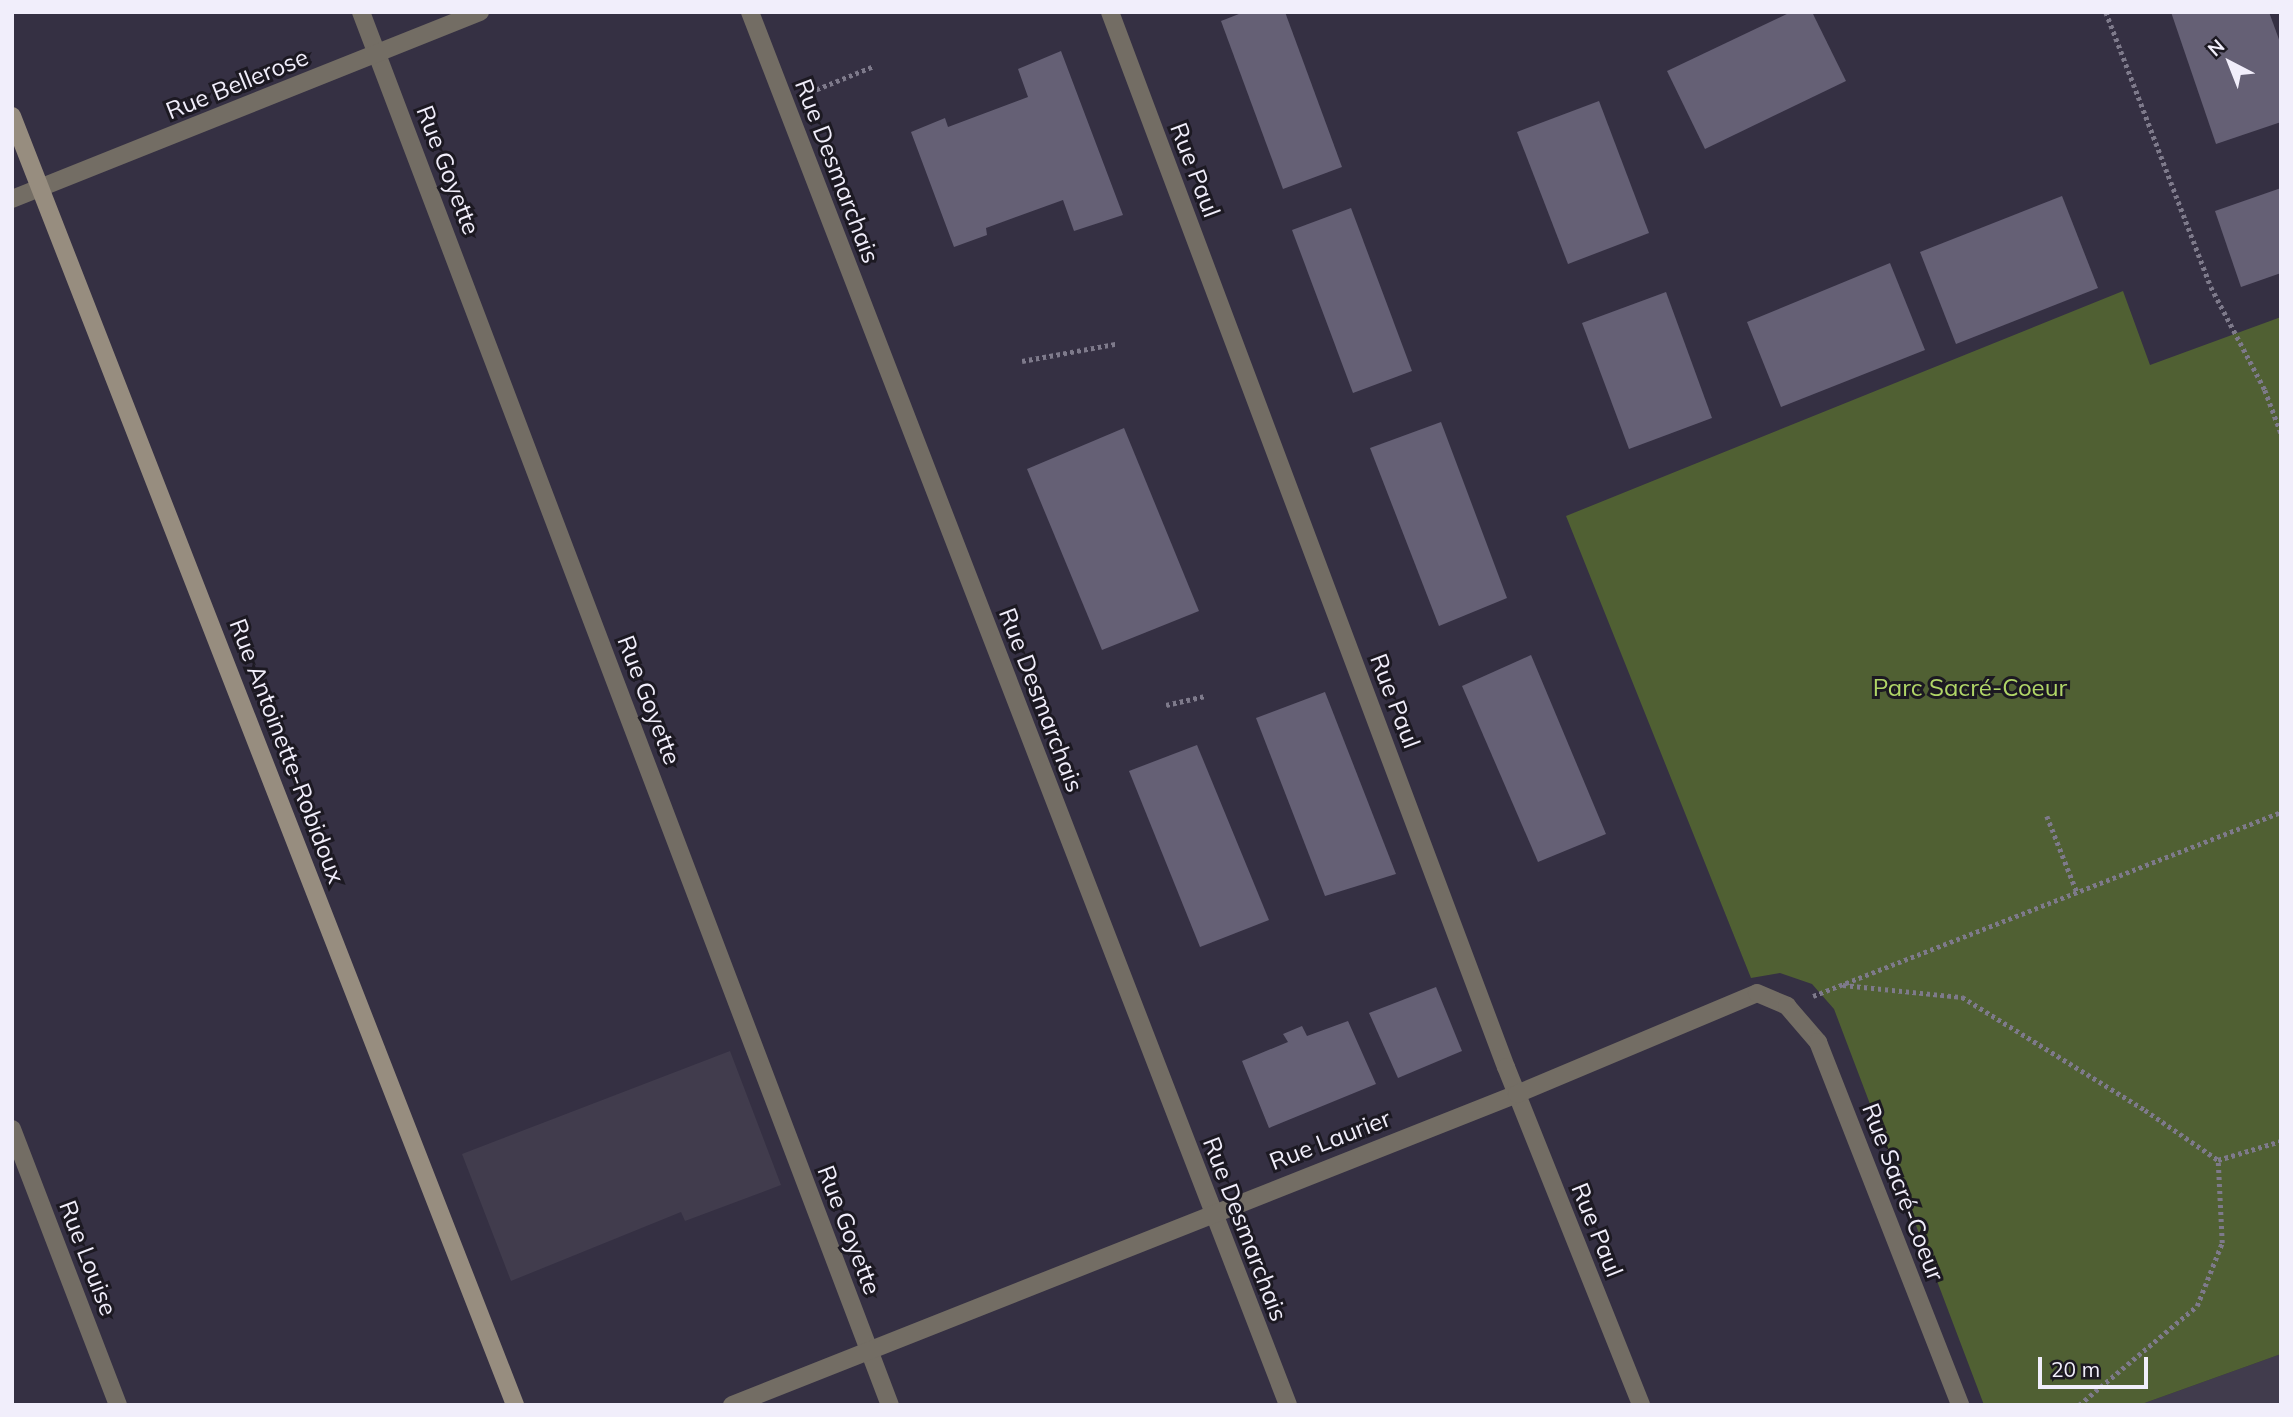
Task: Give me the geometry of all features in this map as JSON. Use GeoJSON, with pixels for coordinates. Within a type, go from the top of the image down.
{"type":"FeatureCollection","features":[{"type":"Feature","properties":{"kind":"street","name":"Rue Goyette"},"geometry":{"type":"LineString","coordinates":[[361,12],[890,1405]]}},
{"type":"Feature","properties":{"kind":"street","name":"Rue Bellerose"},"geometry":{"type":"LineString","coordinates":[[12,199],[480,12]]}},
{"type":"Feature","properties":{"kind":"street","name":"Rue Desmarchais"},"geometry":{"type":"LineString","coordinates":[[750,12],[1288,1405]]}},
{"type":"Feature","properties":{"kind":"street","name":"Rue Paul"},"geometry":{"type":"LineString","coordinates":[[1110,12],[1517,1094],[1640,1405]]}},
{"type":"Feature","properties":{"kind":"street","name":"Rue Antoinette-Robidoux"},"geometry":{"type":"LineString","coordinates":[[12,116],[515,1405]]}},
{"type":"Feature","properties":{"kind":"street","name":"Rue Laurier"},"geometry":{"type":"LineString","coordinates":[[732,1405],[1212,1212],[1517,1094],[1757,993],[1787,1006]]}},
{"type":"Feature","properties":{"kind":"street","name":"Rue Sacré-Coeur"},"geometry":{"type":"LineString","coordinates":[[1787,1006],[1818,1042],[1959,1405]]}},
{"type":"Feature","properties":{"kind":"street","name":"Rue Louise"},"geometry":{"type":"LineString","coordinates":[[12,1129],[118,1405]]}},
{"type":"Feature","properties":{"kind":"path"},"geometry":{"type":"LineString","coordinates":[[2106,12],[2211,287],[2265,390],[2281,433]]}},
{"type":"Feature","properties":{"kind":"path"},"geometry":{"type":"LineString","coordinates":[[785,102],[874,66]]}},
{"type":"Feature","properties":{"kind":"path"},"geometry":{"type":"LineString","coordinates":[[1022,361],[1115,344]]}},
{"type":"Feature","properties":{"kind":"path"},"geometry":{"type":"LineString","coordinates":[[1166,705],[1203,696]]}},
{"type":"Feature","properties":{"kind":"path"},"geometry":{"type":"LineString","coordinates":[[1787,1006],[2281,812]]}},
{"type":"Feature","properties":{"kind":"path"},"geometry":{"type":"LineString","coordinates":[[2047,816],[2077,892]]}},
{"type":"Feature","properties":{"kind":"path"},"geometry":{"type":"LineString","coordinates":[[1842,985],[1962,997],[2145,1110],[2218,1160]]}},
{"type":"Feature","properties":{"kind":"path"},"geometry":{"type":"LineString","coordinates":[[2218,1160],[2281,1141]]}},
{"type":"Feature","properties":{"kind":"path"},"geometry":{"type":"LineString","coordinates":[[2079,1405],[2197,1306],[2222,1243],[2218,1160]]}},
{"type":"Feature","properties":{"kind":"shaded area"},"geometry":{"type":"Polygon","coordinates":[[[730,1051],[781,1185],[685,1221],[681,1212],[511,1281],[462,1154],[730,1051]]]}},
{"type":"Feature","properties":{"kind":"shaded area"},"geometry":{"type":"Polygon","coordinates":[[[2281,1354],[2281,1405],[2139,1405],[2281,1354]]]}},
{"type":"Feature","properties":{"kind":"green space","name":"Parc Sacré-Coeur"},"geometry":{"type":"Polygon","coordinates":[[[2123,291],[2150,365],[2281,317],[2281,1354],[2139,1405],[1984,1405],[1834,1009],[1812,984],[1780,973],[1751,978],[1566,516],[2123,291]]]}},
{"type":"Feature","properties":{"kind":"building"},"geometry":{"type":"Polygon","coordinates":[[[1244,12],[1285,12],[1342,167],[1283,189],[1221,21],[1244,12]]]}},
{"type":"Feature","properties":{"kind":"building"},"geometry":{"type":"Polygon","coordinates":[[[1791,12],[1812,12],[1846,81],[1705,149],[1667,71],[1791,12]]]}},
{"type":"Feature","properties":{"kind":"building"},"geometry":{"type":"Polygon","coordinates":[[[2171,12],[2269,12],[2281,45],[2281,122],[2216,144],[2171,12]]]}},
{"type":"Feature","properties":{"kind":"building"},"geometry":{"type":"Polygon","coordinates":[[[1061,51],[1123,215],[1074,231],[1063,200],[986,228],[987,235],[954,247],[911,132],[945,118],[948,127],[1028,97],[1018,69],[1061,51]]]}},
{"type":"Feature","properties":{"kind":"building"},"geometry":{"type":"Polygon","coordinates":[[[1599,101],[1649,233],[1568,264],[1517,132],[1599,101]]]}},
{"type":"Feature","properties":{"kind":"building"},"geometry":{"type":"Polygon","coordinates":[[[2281,188],[2281,273],[2241,287],[2215,211],[2281,188]]]}},
{"type":"Feature","properties":{"kind":"building"},"geometry":{"type":"Polygon","coordinates":[[[2062,196],[2098,288],[1956,344],[1920,252],[2062,196]]]}},
{"type":"Feature","properties":{"kind":"building"},"geometry":{"type":"Polygon","coordinates":[[[1351,208],[1412,371],[1353,393],[1292,230],[1351,208]]]}},
{"type":"Feature","properties":{"kind":"building"},"geometry":{"type":"Polygon","coordinates":[[[1890,263],[1925,350],[1781,407],[1747,322],[1890,263]]]}},
{"type":"Feature","properties":{"kind":"building"},"geometry":{"type":"Polygon","coordinates":[[[1666,292],[1712,418],[1629,449],[1582,323],[1666,292]]]}},
{"type":"Feature","properties":{"kind":"building"},"geometry":{"type":"Polygon","coordinates":[[[1441,422],[1507,598],[1439,626],[1370,448],[1441,422]]]}},
{"type":"Feature","properties":{"kind":"building"},"geometry":{"type":"Polygon","coordinates":[[[1124,428],[1199,611],[1102,650],[1027,469],[1124,428]]]}},
{"type":"Feature","properties":{"kind":"building"},"geometry":{"type":"Polygon","coordinates":[[[1531,655],[1606,834],[1538,862],[1462,686],[1531,655]]]}},
{"type":"Feature","properties":{"kind":"building"},"geometry":{"type":"Polygon","coordinates":[[[1325,692],[1396,874],[1325,896],[1256,718],[1325,692]]]}},
{"type":"Feature","properties":{"kind":"building"},"geometry":{"type":"Polygon","coordinates":[[[1197,745],[1269,920],[1200,947],[1129,771],[1197,745]]]}},
{"type":"Feature","properties":{"kind":"building"},"geometry":{"type":"Polygon","coordinates":[[[1436,987],[1462,1051],[1398,1078],[1369,1013],[1436,987]]]}},
{"type":"Feature","properties":{"kind":"building"},"geometry":{"type":"Polygon","coordinates":[[[1348,1021],[1376,1084],[1269,1128],[1242,1061],[1288,1042],[1283,1034],[1302,1026],[1307,1036],[1348,1021]]]}}]}
